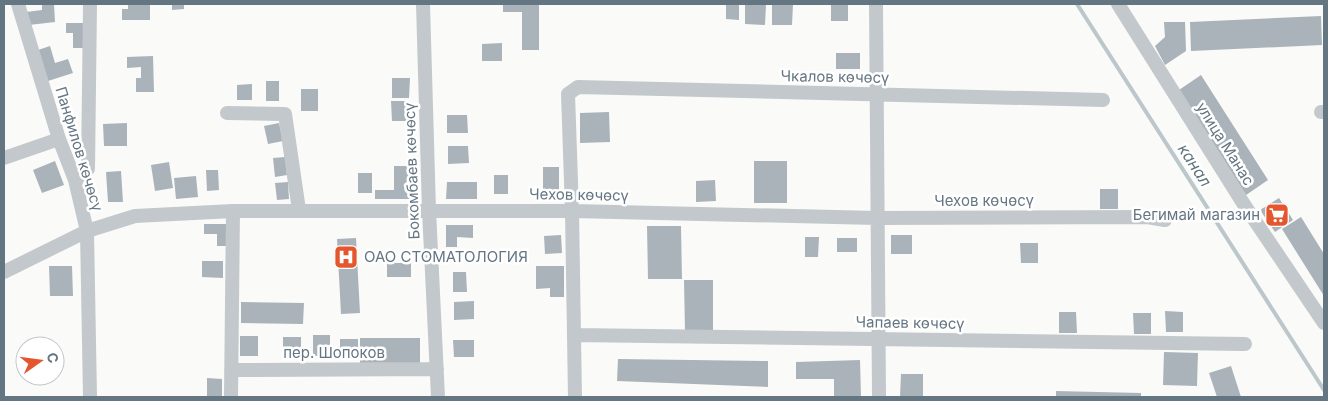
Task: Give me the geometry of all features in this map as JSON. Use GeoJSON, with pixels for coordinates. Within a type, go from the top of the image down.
{"type":"FeatureCollection","features":[{"type":"Feature","properties":{"kind":"street","name":"Панфилов көчөсү"},"geometry":{"type":"LineString","coordinates":[[18,4],[59,139],[75,180],[87,231],[90,397]]}},
{"type":"Feature","properties":{"kind":"street"},"geometry":{"type":"LineString","coordinates":[[75,180],[88,169],[90,4]]}},
{"type":"Feature","properties":{"kind":"street","name":"Бокомбаев көчөсү"},"geometry":{"type":"LineString","coordinates":[[423,4],[438,397]]}},
{"type":"Feature","properties":{"kind":"street"},"geometry":{"type":"LineString","coordinates":[[876,4],[878,397]]}},
{"type":"Feature","properties":{"kind":"street","name":"улица Манас"},"geometry":{"type":"LineString","coordinates":[[1118,4],[1243,203],[1324,324]]}},
{"type":"Feature","properties":{"kind":"street","name":"Чкалов көчөсү"},"geometry":{"type":"LineString","coordinates":[[572,211],[568,94],[578,87],[1103,100]]}},
{"type":"Feature","properties":{"kind":"street"},"geometry":{"type":"LineString","coordinates":[[227,113],[285,114],[299,210]]}},
{"type":"Feature","properties":{"kind":"street"},"geometry":{"type":"LineString","coordinates":[[4,158],[59,139]]}},
{"type":"Feature","properties":{"kind":"street"},"geometry":{"type":"LineString","coordinates":[[231,397],[233,210]]}},
{"type":"Feature","properties":{"kind":"street","name":"Чехов көчөсү"},"geometry":{"type":"LineString","coordinates":[[4,272],[87,231],[135,216],[233,210],[572,211],[877,218],[1147,217],[1165,220]]}},
{"type":"Feature","properties":{"kind":"street"},"geometry":{"type":"LineString","coordinates":[[572,211],[575,397]]}},
{"type":"Feature","properties":{"kind":"street","name":"Чапаев көчөсү"},"geometry":{"type":"LineString","coordinates":[[574,335],[1245,344]]}},
{"type":"Feature","properties":{"kind":"street","name":"пер. Шопоков"},"geometry":{"type":"LineString","coordinates":[[231,370],[437,369]]}},
{"type":"Feature","properties":{"kind":"building"},"geometry":{"type":"Polygon","coordinates":[[[42,4],[54,4],[55,22],[29,25],[26,12],[42,10],[42,4]]]}},
{"type":"Feature","properties":{"kind":"building"},"geometry":{"type":"Polygon","coordinates":[[[128,4],[150,4],[150,20],[122,20],[122,9],[128,9],[128,4]]]}},
{"type":"Feature","properties":{"kind":"building"},"geometry":{"type":"Polygon","coordinates":[[[172,4],[184,4],[184,9],[172,10],[172,4]]]}},
{"type":"Feature","properties":{"kind":"building"},"geometry":{"type":"Polygon","coordinates":[[[503,4],[539,4],[539,50],[522,50],[522,12],[503,12],[503,4]]]}},
{"type":"Feature","properties":{"kind":"building"},"geometry":{"type":"Polygon","coordinates":[[[726,4],[739,4],[739,20],[726,19],[726,4]]]}},
{"type":"Feature","properties":{"kind":"building"},"geometry":{"type":"Polygon","coordinates":[[[745,4],[766,4],[765,25],[745,24],[745,4]]]}},
{"type":"Feature","properties":{"kind":"building"},"geometry":{"type":"Polygon","coordinates":[[[772,4],[793,4],[792,25],[772,25],[772,4]]]}},
{"type":"Feature","properties":{"kind":"building"},"geometry":{"type":"Polygon","coordinates":[[[831,4],[848,4],[848,21],[831,21],[831,4]]]}},
{"type":"Feature","properties":{"kind":"building"},"geometry":{"type":"Polygon","coordinates":[[[1321,16],[1322,45],[1191,51],[1190,22],[1321,16]]]}},
{"type":"Feature","properties":{"kind":"building"},"geometry":{"type":"Polygon","coordinates":[[[1164,22],[1185,22],[1186,51],[1165,65],[1155,46],[1165,37],[1164,22]]]}},
{"type":"Feature","properties":{"kind":"building"},"geometry":{"type":"Polygon","coordinates":[[[66,23],[87,23],[87,48],[73,48],[73,33],[66,33],[66,23]]]}},
{"type":"Feature","properties":{"kind":"building"},"geometry":{"type":"Polygon","coordinates":[[[502,43],[502,61],[482,61],[482,44],[502,43]]]}},
{"type":"Feature","properties":{"kind":"building"},"geometry":{"type":"Polygon","coordinates":[[[50,46],[55,63],[68,59],[73,73],[48,81],[38,50],[50,46]]]}},
{"type":"Feature","properties":{"kind":"building"},"geometry":{"type":"Polygon","coordinates":[[[836,53],[860,53],[860,69],[836,69],[836,53]]]}},
{"type":"Feature","properties":{"kind":"building"},"geometry":{"type":"Polygon","coordinates":[[[153,56],[154,92],[136,92],[136,78],[141,78],[141,67],[127,68],[127,57],[153,56]]]}},
{"type":"Feature","properties":{"kind":"building"},"geometry":{"type":"Polygon","coordinates":[[[1201,75],[1268,180],[1246,195],[1179,90],[1201,75]]]}},
{"type":"Feature","properties":{"kind":"building"},"geometry":{"type":"Polygon","coordinates":[[[392,78],[410,78],[409,98],[392,98],[392,78]]]}},
{"type":"Feature","properties":{"kind":"building"},"geometry":{"type":"Polygon","coordinates":[[[266,81],[279,81],[279,101],[266,101],[266,81]]]}},
{"type":"Feature","properties":{"kind":"building"},"geometry":{"type":"Polygon","coordinates":[[[252,84],[252,100],[237,100],[237,85],[252,84]]]}},
{"type":"Feature","properties":{"kind":"building"},"geometry":{"type":"Polygon","coordinates":[[[301,89],[318,89],[318,111],[301,111],[301,89]]]}},
{"type":"Feature","properties":{"kind":"building"},"geometry":{"type":"Polygon","coordinates":[[[391,101],[409,101],[409,121],[392,121],[391,101]]]}},
{"type":"Feature","properties":{"kind":"building"},"geometry":{"type":"Polygon","coordinates":[[[609,112],[610,142],[580,143],[580,113],[609,112]]]}},
{"type":"Feature","properties":{"kind":"building"},"geometry":{"type":"Polygon","coordinates":[[[447,115],[467,115],[468,133],[447,133],[447,115]]]}},
{"type":"Feature","properties":{"kind":"building"},"geometry":{"type":"Polygon","coordinates":[[[127,123],[127,146],[104,146],[103,124],[127,123]]]}},
{"type":"Feature","properties":{"kind":"building"},"geometry":{"type":"Polygon","coordinates":[[[279,123],[283,141],[268,144],[264,126],[279,123]]]}},
{"type":"Feature","properties":{"kind":"building"},"geometry":{"type":"Polygon","coordinates":[[[448,146],[468,146],[469,163],[448,164],[448,146]]]}},
{"type":"Feature","properties":{"kind":"building"},"geometry":{"type":"Polygon","coordinates":[[[285,157],[287,175],[275,177],[273,158],[285,157]]]}},
{"type":"Feature","properties":{"kind":"building"},"geometry":{"type":"Polygon","coordinates":[[[55,161],[64,185],[42,193],[33,170],[55,161]]]}},
{"type":"Feature","properties":{"kind":"building"},"geometry":{"type":"Polygon","coordinates":[[[754,161],[787,161],[787,203],[754,203],[754,161]]]}},
{"type":"Feature","properties":{"kind":"building"},"geometry":{"type":"Polygon","coordinates":[[[169,162],[173,188],[155,191],[151,165],[169,162]]]}},
{"type":"Feature","properties":{"kind":"building"},"geometry":{"type":"Polygon","coordinates":[[[394,166],[409,166],[410,199],[375,199],[375,190],[394,190],[394,166]]]}},
{"type":"Feature","properties":{"kind":"building"},"geometry":{"type":"Polygon","coordinates":[[[543,167],[559,167],[559,195],[543,195],[543,167]]]}},
{"type":"Feature","properties":{"kind":"building"},"geometry":{"type":"Polygon","coordinates":[[[206,170],[218,170],[219,190],[207,191],[206,170]]]}},
{"type":"Feature","properties":{"kind":"building"},"geometry":{"type":"Polygon","coordinates":[[[121,171],[123,202],[108,202],[106,172],[121,171]]]}},
{"type":"Feature","properties":{"kind":"building"},"geometry":{"type":"Polygon","coordinates":[[[358,173],[372,173],[372,193],[358,193],[358,173]]]}},
{"type":"Feature","properties":{"kind":"building"},"geometry":{"type":"Polygon","coordinates":[[[494,175],[508,175],[508,194],[494,194],[494,175]]]}},
{"type":"Feature","properties":{"kind":"building"},"geometry":{"type":"Polygon","coordinates":[[[196,176],[198,197],[176,199],[174,178],[196,176]]]}},
{"type":"Feature","properties":{"kind":"building"},"geometry":{"type":"Polygon","coordinates":[[[715,180],[716,201],[696,202],[696,181],[715,180]]]}},
{"type":"Feature","properties":{"kind":"building"},"geometry":{"type":"Polygon","coordinates":[[[288,182],[289,199],[277,200],[275,183],[288,182]]]}},
{"type":"Feature","properties":{"kind":"building"},"geometry":{"type":"Polygon","coordinates":[[[447,182],[477,182],[477,199],[446,199],[447,182]]]}},
{"type":"Feature","properties":{"kind":"building"},"geometry":{"type":"Polygon","coordinates":[[[1100,189],[1118,189],[1118,209],[1100,209],[1100,189]]]}},
{"type":"Feature","properties":{"kind":"building","name":"Бегимай магазин"},"geometry":{"type":"Polygon","coordinates":[[[1279,198],[1293,220],[1275,232],[1260,210],[1279,198]]]}},
{"type":"Feature","properties":{"kind":"building"},"geometry":{"type":"Polygon","coordinates":[[[1301,217],[1324,254],[1324,296],[1282,229],[1301,217]]]}},
{"type":"Feature","properties":{"kind":"building"},"geometry":{"type":"Polygon","coordinates":[[[204,224],[226,224],[226,246],[217,246],[217,234],[204,234],[204,224]]]}},
{"type":"Feature","properties":{"kind":"building"},"geometry":{"type":"Polygon","coordinates":[[[446,225],[473,225],[473,238],[457,237],[457,247],[446,247],[446,225]]]}},
{"type":"Feature","properties":{"kind":"building"},"geometry":{"type":"Polygon","coordinates":[[[647,226],[681,226],[682,279],[648,279],[647,226]]]}},
{"type":"Feature","properties":{"kind":"building"},"geometry":{"type":"Polygon","coordinates":[[[561,235],[562,253],[545,254],[544,236],[561,235]]]}},
{"type":"Feature","properties":{"kind":"building"},"geometry":{"type":"Polygon","coordinates":[[[891,235],[912,235],[912,254],[891,254],[891,235]]]}},
{"type":"Feature","properties":{"kind":"building"},"geometry":{"type":"Polygon","coordinates":[[[805,237],[819,237],[818,257],[805,257],[805,237]]]}},
{"type":"Feature","properties":{"kind":"building"},"geometry":{"type":"Polygon","coordinates":[[[356,238],[360,313],[341,314],[337,239],[356,238]]]}},
{"type":"Feature","properties":{"kind":"building"},"geometry":{"type":"Polygon","coordinates":[[[837,238],[857,238],[857,252],[837,252],[837,238]]]}},
{"type":"Feature","properties":{"kind":"building"},"geometry":{"type":"Polygon","coordinates":[[[1020,243],[1038,243],[1038,263],[1021,263],[1020,243]]]}},
{"type":"Feature","properties":{"kind":"building"},"geometry":{"type":"Polygon","coordinates":[[[202,261],[223,261],[223,278],[202,277],[202,261]]]}},
{"type":"Feature","properties":{"kind":"building"},"geometry":{"type":"Polygon","coordinates":[[[387,263],[411,263],[411,277],[387,277],[387,263]]]}},
{"type":"Feature","properties":{"kind":"building"},"geometry":{"type":"Polygon","coordinates":[[[49,266],[72,266],[73,296],[50,296],[49,266]]]}},
{"type":"Feature","properties":{"kind":"building"},"geometry":{"type":"Polygon","coordinates":[[[536,266],[564,266],[564,297],[550,297],[550,288],[536,289],[536,266]]]}},
{"type":"Feature","properties":{"kind":"building"},"geometry":{"type":"Polygon","coordinates":[[[453,272],[466,272],[467,292],[453,292],[453,272]]]}},
{"type":"Feature","properties":{"kind":"building"},"geometry":{"type":"Polygon","coordinates":[[[684,280],[713,280],[713,332],[685,332],[684,280]]]}},
{"type":"Feature","properties":{"kind":"building"},"geometry":{"type":"Polygon","coordinates":[[[474,301],[474,319],[454,320],[454,302],[474,301]]]}},
{"type":"Feature","properties":{"kind":"building"},"geometry":{"type":"Polygon","coordinates":[[[241,302],[304,303],[303,324],[241,323],[241,302]]]}},
{"type":"Feature","properties":{"kind":"building"},"geometry":{"type":"Polygon","coordinates":[[[1165,311],[1183,312],[1183,332],[1166,332],[1165,311]]]}},
{"type":"Feature","properties":{"kind":"building"},"geometry":{"type":"Polygon","coordinates":[[[1059,312],[1076,312],[1077,333],[1059,333],[1059,312]]]}},
{"type":"Feature","properties":{"kind":"building"},"geometry":{"type":"Polygon","coordinates":[[[1133,313],[1151,313],[1151,334],[1134,334],[1133,313]]]}},
{"type":"Feature","properties":{"kind":"building"},"geometry":{"type":"Polygon","coordinates":[[[313,335],[330,335],[330,356],[313,356],[313,335]]]}},
{"type":"Feature","properties":{"kind":"building"},"geometry":{"type":"Polygon","coordinates":[[[240,336],[258,336],[258,356],[240,356],[240,336]]]}},
{"type":"Feature","properties":{"kind":"building"},"geometry":{"type":"Polygon","coordinates":[[[283,337],[301,337],[301,358],[283,358],[283,337]]]}},
{"type":"Feature","properties":{"kind":"building"},"geometry":{"type":"Polygon","coordinates":[[[360,338],[420,338],[420,365],[360,364],[360,338]]]}},
{"type":"Feature","properties":{"kind":"building"},"geometry":{"type":"Polygon","coordinates":[[[340,339],[358,339],[358,359],[340,359],[340,339]]]}},
{"type":"Feature","properties":{"kind":"building"},"geometry":{"type":"Polygon","coordinates":[[[453,340],[474,340],[474,357],[454,357],[453,340]]]}},
{"type":"Feature","properties":{"kind":"building"},"geometry":{"type":"Polygon","coordinates":[[[1164,352],[1198,353],[1197,386],[1163,385],[1164,352]]]}},
{"type":"Feature","properties":{"kind":"building"},"geometry":{"type":"Polygon","coordinates":[[[618,359],[768,361],[768,387],[617,381],[618,359]]]}},
{"type":"Feature","properties":{"kind":"building"},"geometry":{"type":"Polygon","coordinates":[[[860,360],[861,397],[834,397],[834,379],[796,379],[796,362],[860,360]]]}},
{"type":"Feature","properties":{"kind":"building"},"geometry":{"type":"Polygon","coordinates":[[[1231,366],[1241,397],[1217,397],[1209,373],[1231,366]]]}},
{"type":"Feature","properties":{"kind":"building"},"geometry":{"type":"Polygon","coordinates":[[[901,374],[923,374],[923,397],[900,397],[901,374]]]}},
{"type":"Feature","properties":{"kind":"building"},"geometry":{"type":"Polygon","coordinates":[[[207,378],[222,379],[222,397],[207,397],[207,378]]]}},
{"type":"Feature","properties":{"kind":"building"},"geometry":{"type":"Polygon","coordinates":[[[1056,391],[1141,393],[1141,397],[1056,397],[1056,391]]]}},
{"type":"Feature","properties":{"kind":"waterway","name":"канал"},"geometry":{"type":"LineString","coordinates":[[1077,4],[1324,390]]}},
{"type":"Feature","properties":{"kind":"place","name":"Бегимай магазин"},"geometry":{"type":"Point","coordinates":[1277,215]}},
{"type":"Feature","properties":{"kind":"place","name":"ОАО СТОМАТОЛОГИЯ"},"geometry":{"type":"Point","coordinates":[346,257]}}]}
